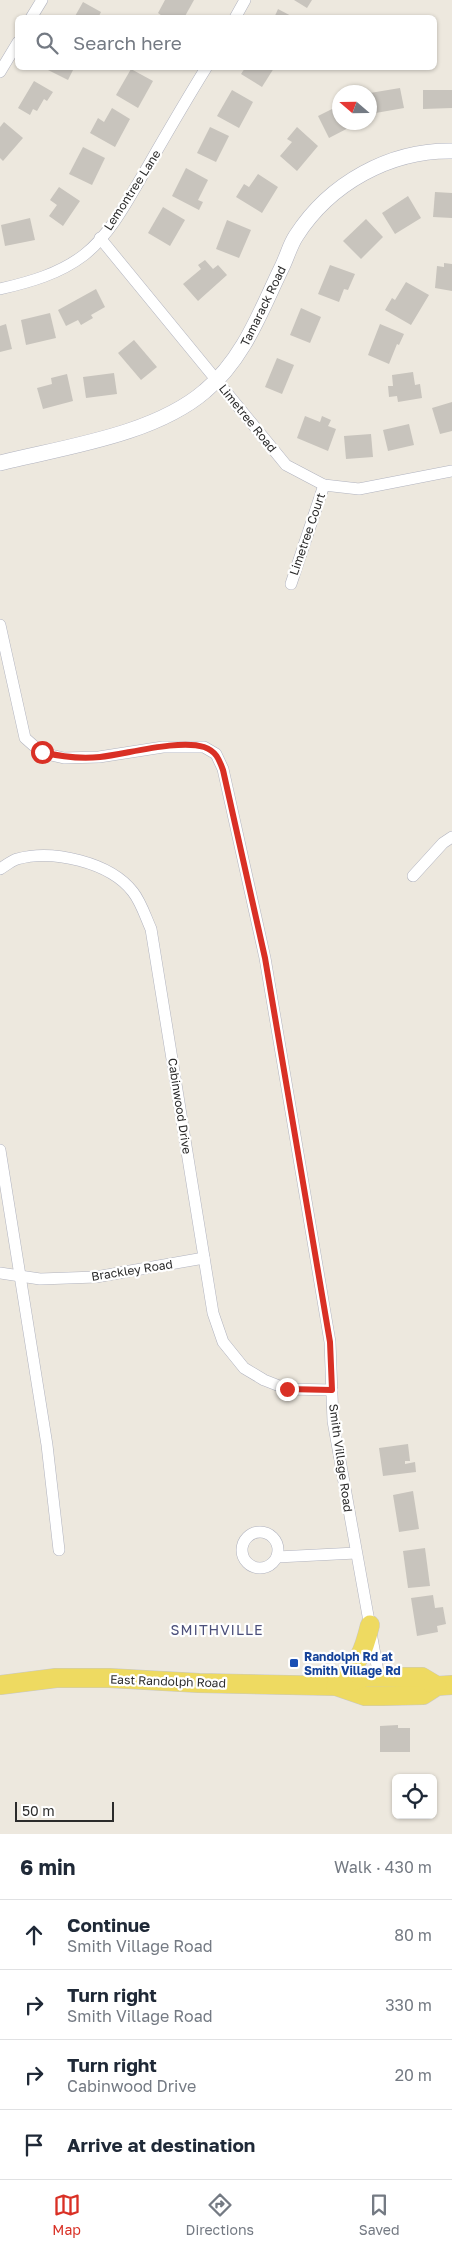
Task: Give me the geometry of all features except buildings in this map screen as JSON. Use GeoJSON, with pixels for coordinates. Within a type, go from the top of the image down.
{"type":"FeatureCollection","features":[{"type":"Feature","properties":{"kind":"main road"},"geometry":{"type":"LineString","coordinates":[[336,1686],[358,1662],[364,1651],[370,1626]]}},
{"type":"Feature","properties":{"kind":"main road","name":"East Randolph Road"},"geometry":{"type":"LineString","coordinates":[[336,1686],[366,1677],[379,1676],[422,1677],[444,1686]]}},
{"type":"Feature","properties":{"kind":"main road","name":"East Randolph Road"},"geometry":{"type":"LineString","coordinates":[[0,1686],[56,1678],[109,1678],[199,1683],[336,1686],[365,1696],[373,1696],[423,1695],[444,1686]]}},
{"type":"Feature","properties":{"kind":"street"},"geometry":{"type":"LineString","coordinates":[[33,15],[42,0]]}},
{"type":"Feature","properties":{"kind":"street"},"geometry":{"type":"LineString","coordinates":[[237,15],[245,0]]}},
{"type":"Feature","properties":{"kind":"street"},"geometry":{"type":"LineString","coordinates":[[0,72],[15,47]]}},
{"type":"Feature","properties":{"kind":"street","name":"Lemontree Lane"},"geometry":{"type":"LineString","coordinates":[[0,289],[33,281],[66,266],[85,254],[100,238],[115,220],[134,190],[205,70]]}},
{"type":"Feature","properties":{"kind":"street","name":"Tamarack Road"},"geometry":{"type":"LineString","coordinates":[[0,463],[135,430],[178,410],[206,391],[243,349],[296,236],[330,196],[367,171],[400,157],[430,150],[452,151]]}},
{"type":"Feature","properties":{"kind":"street","name":"Limetree Road"},"geometry":{"type":"LineString","coordinates":[[100,238],[286,465],[324,484],[359,489],[452,470]]}},
{"type":"Feature","properties":{"kind":"street","name":"Limetree Court"},"geometry":{"type":"LineString","coordinates":[[290,584],[324,484]]}},
{"type":"Feature","properties":{"kind":"street","name":"Smith Village Road"},"geometry":{"type":"LineString","coordinates":[[0,625],[25,738],[42,752],[64,758],[99,757],[163,747],[204,747],[216,754],[223,770],[265,958],[330,1342],[333,1421],[379,1676]]}},
{"type":"Feature","properties":{"kind":"street"},"geometry":{"type":"LineString","coordinates":[[414,876],[443,843],[452,837]]}},
{"type":"Feature","properties":{"kind":"street","name":"Cabinwood Drive"},"geometry":{"type":"LineString","coordinates":[[0,869],[17,860],[44,857],[85,861],[114,874],[134,892],[151,929],[213,1313],[223,1342],[244,1368],[264,1380],[287,1389],[332,1390]]}},
{"type":"Feature","properties":{"kind":"street"},"geometry":{"type":"LineString","coordinates":[[0,1150],[47,1445],[59,1550]]}},
{"type":"Feature","properties":{"kind":"street","name":"Brackley Road"},"geometry":{"type":"LineString","coordinates":[[0,1273],[40,1279],[96,1277],[204,1258]]}},
{"type":"Feature","properties":{"kind":"street"},"geometry":{"type":"LineString","coordinates":[[277,1557],[356,1553]]}},
{"type":"Feature","properties":{"kind":"place","name":"Randolph Rd at Smith Village Rd"},"geometry":{"type":"Point","coordinates":[294,1663]}},
{"type":"Feature","properties":{"kind":"district","name":"SMITHVILLE"},"geometry":{"type":"Point","coordinates":[217,1629]}},
{"type":"Feature","properties":{"kind":"route"},"geometry":{"type":"LineString","coordinates":[[42,752],[64,758],[99,757],[163,747],[204,747],[216,754],[223,770],[265,958],[330,1342],[332,1390],[287,1389]]}}]}
